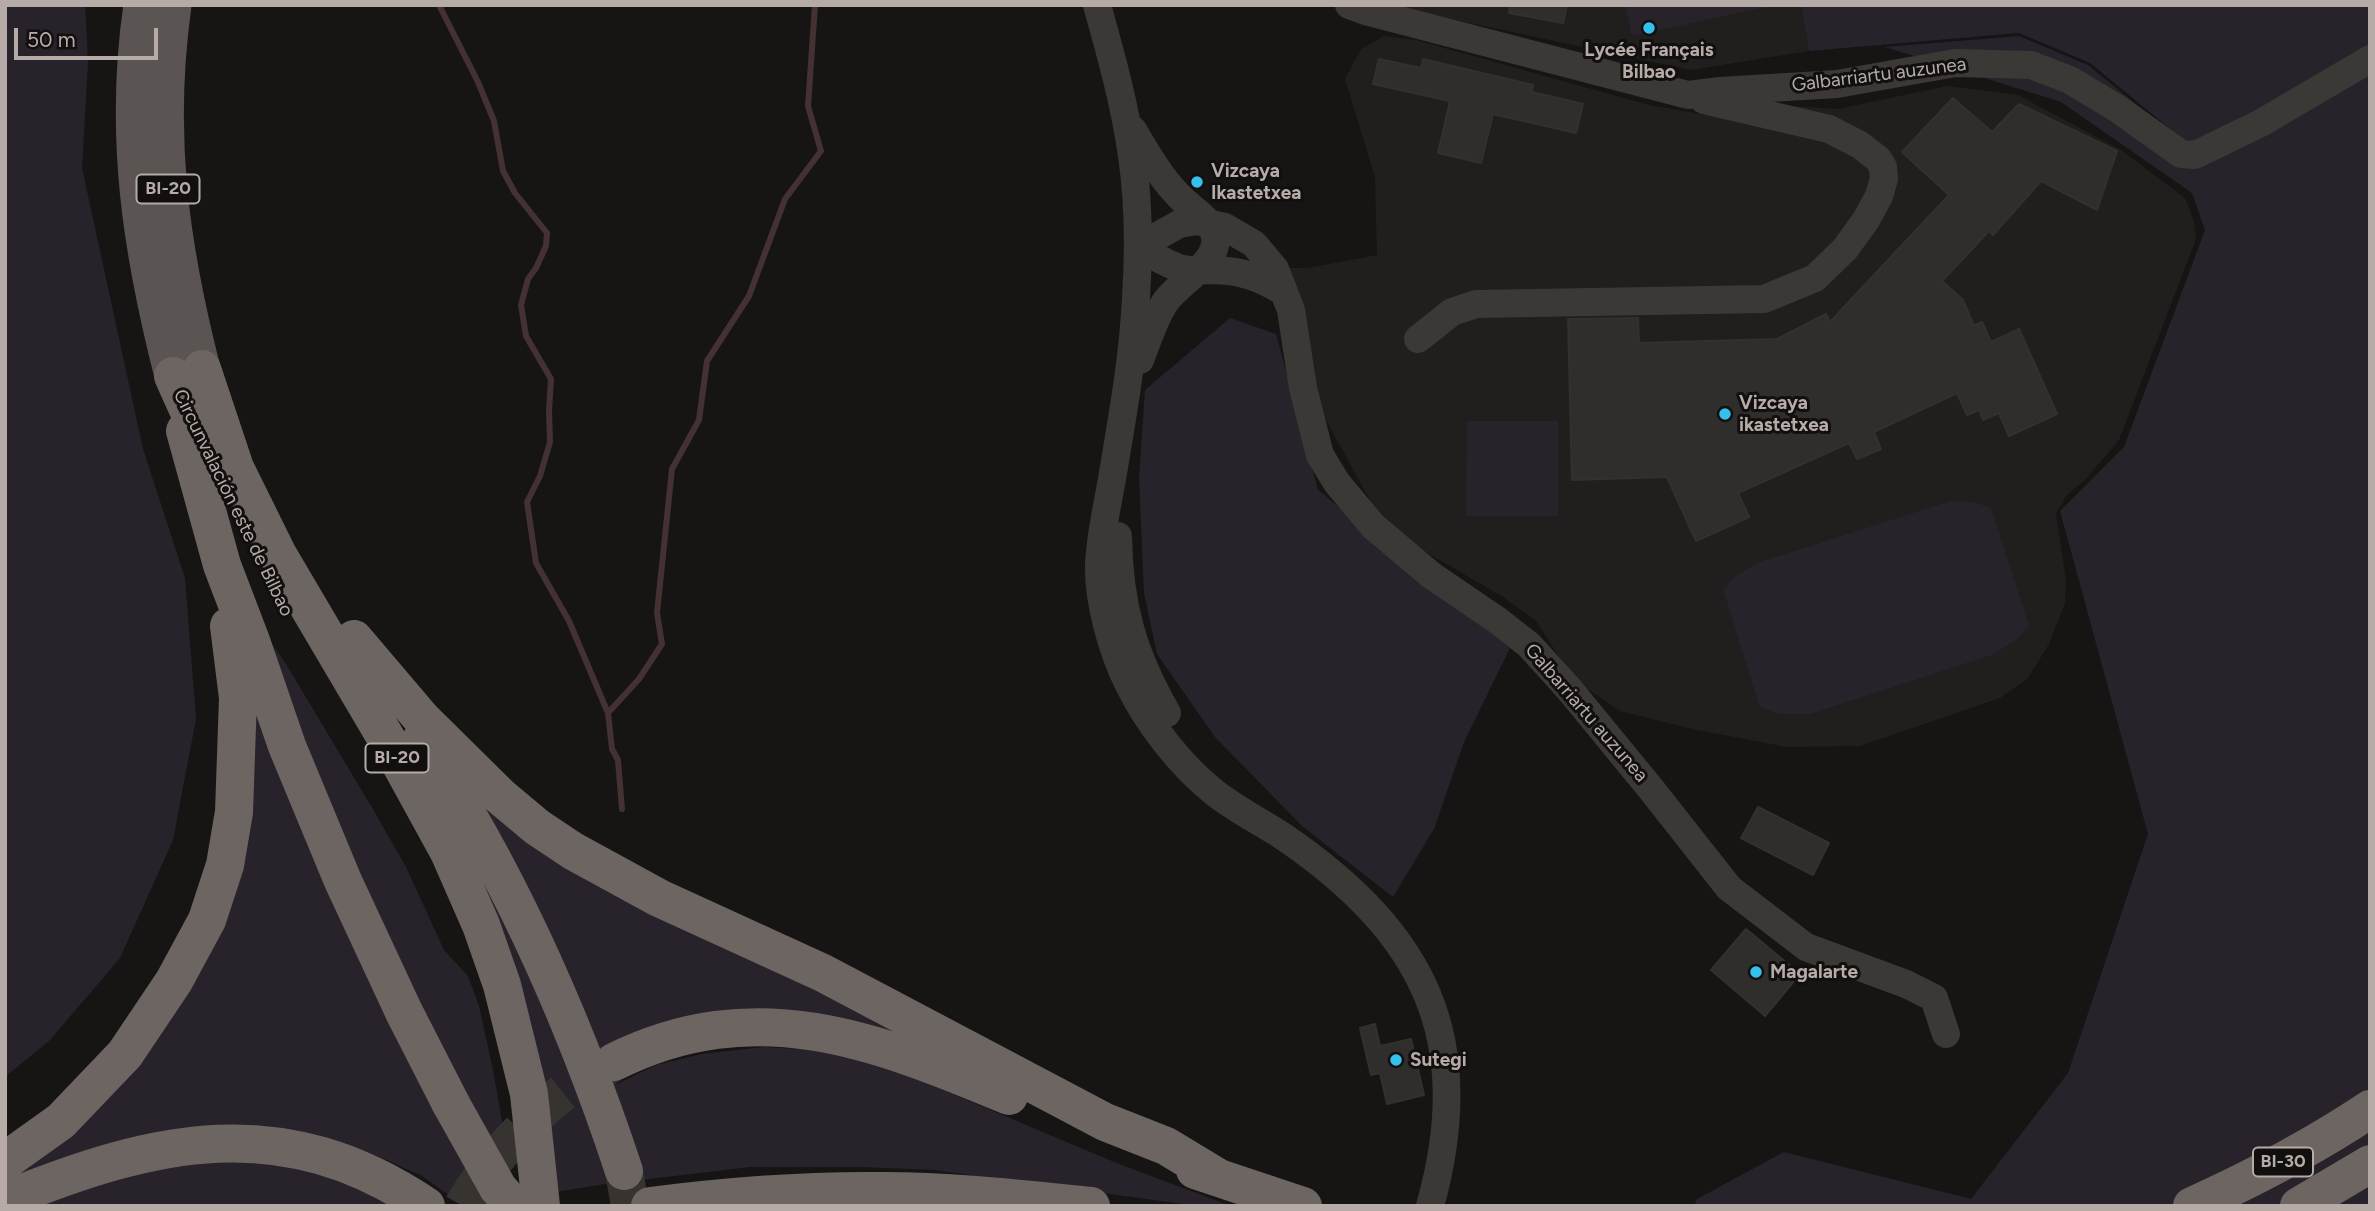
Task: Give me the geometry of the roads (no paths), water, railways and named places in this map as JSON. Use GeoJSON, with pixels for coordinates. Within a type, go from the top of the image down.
{"type":"FeatureCollection","features":[{"type":"Feature","properties":{"kind":"highway"},"geometry":{"type":"LineString","coordinates":[[188,373],[191,454],[222,565],[288,746],[344,881],[404,1012],[498,1188],[514,1206]]}},
{"type":"Feature","properties":{"kind":"highway"},"geometry":{"type":"LineString","coordinates":[[188,373],[354,639],[437,763],[483,842],[523,919],[566,1013],[600,1098],[624,1171]]}},
{"type":"Feature","properties":{"kind":"highway","name":"Circunvalación este de Bilbao"},"geometry":{"type":"LineString","coordinates":[[188,373],[230,505],[283,610],[406,818],[444,894],[490,1016],[511,1116],[522,1206]]}},
{"type":"Feature","properties":{"kind":"highway","name":"Circunvalación este de Bilbao"},"geometry":{"type":"LineString","coordinates":[[188,373],[278,555],[393,750],[449,852],[481,925],[502,985],[529,1094],[541,1206]]}},
{"type":"Feature","properties":{"kind":"highway"},"geometry":{"type":"LineString","coordinates":[[5,1161],[61,1121],[125,1054],[174,981],[207,920],[225,865],[234,812],[238,698],[222,565]]}},
{"type":"Feature","properties":{"kind":"highway"},"geometry":{"type":"LineString","coordinates":[[354,639],[422,719],[483,779],[537,827],[573,851],[659,898],[823,973],[1105,1122],[1166,1146],[1219,1178]]}},
{"type":"Feature","properties":{"kind":"highway"},"geometry":{"type":"LineString","coordinates":[[614,1062],[642,1048],[700,1032],[785,1027],[826,1034],[900,1052],[1146,1153],[1303,1206]]}},
{"type":"Feature","properties":{"kind":"highway","name":"BI-30"},"geometry":{"type":"LineString","coordinates":[[2192,1206],[2278,1165],[2370,1109]]}},
{"type":"Feature","properties":{"kind":"highway"},"geometry":{"type":"LineString","coordinates":[[5,1200],[71,1174],[125,1158],[167,1148],[208,1143],[261,1144],[305,1151],[359,1168],[426,1206]]}},
{"type":"Feature","properties":{"kind":"highway","name":"BI-30"},"geometry":{"type":"LineString","coordinates":[[2299,1206],[2370,1164]]}},
{"type":"Feature","properties":{"kind":"highway"},"geometry":{"type":"LineString","coordinates":[[650,1206],[785,1193],[925,1192],[1091,1206]]}},
{"type":"Feature","properties":{"kind":"main road","name":"Circunvalación este de Bilbao"},"geometry":{"type":"LineString","coordinates":[[142,5],[136,58],[134,141],[139,212],[149,279],[188,373]]}},
{"type":"Feature","properties":{"kind":"main road","name":"Circunvalación este de Bilbao"},"geometry":{"type":"LineString","coordinates":[[173,5],[165,104],[169,209],[179,274],[188,373]]}},
{"type":"Feature","properties":{"kind":"street"},"geometry":{"type":"LineString","coordinates":[[1097,5],[1125,117],[1132,157],[1138,247],[1135,323],[1116,450],[1118,566],[1124,609],[1138,655],[1152,687],[1184,736],[1205,762],[1281,835],[1335,876],[1374,913],[1399,943],[1427,995],[1439,1028],[1447,1070],[1447,1125],[1430,1206]]}},
{"type":"Feature","properties":{"kind":"street","name":"Galbarriartu auzunea"},"geometry":{"type":"LineString","coordinates":[[1349,5],[1378,15],[1688,95],[1837,84],[1955,63],[2031,65],[2082,87],[2181,154],[2195,155],[2261,123],[2370,59]]}},
{"type":"Feature","properties":{"kind":"street"},"geometry":{"type":"LineString","coordinates":[[1418,339],[1451,312],[1476,304],[1764,299],[1815,278],[1845,249],[1879,196],[1884,179],[1883,167],[1878,159],[1860,145],[1829,129],[1688,95]]}},
{"type":"Feature","properties":{"kind":"street"},"geometry":{"type":"LineString","coordinates":[[1125,117],[1164,178],[1183,200],[1209,223],[1214,232],[1214,250],[1199,270],[1168,297],[1161,309],[1125,398]]}},
{"type":"Feature","properties":{"kind":"street"},"geometry":{"type":"LineString","coordinates":[[1138,247],[1179,224],[1197,221],[1209,223]]}},
{"type":"Feature","properties":{"kind":"street","name":"Galbarriartu auzunea"},"geometry":{"type":"LineString","coordinates":[[1209,223],[1225,227],[1254,244],[1275,269],[1293,317],[1303,388],[1320,455],[1337,483],[1373,526],[1431,575],[1529,645],[1569,689],[1729,888],[1806,947],[1906,984],[1934,998],[1946,1034]]}},
{"type":"Feature","properties":{"kind":"street"},"geometry":{"type":"LineString","coordinates":[[1138,247],[1170,265],[1249,274],[1284,292]]}},
{"type":"Feature","properties":{"kind":"waterway"},"geometry":{"type":"LineString","coordinates":[[439,5],[478,82],[494,121],[503,171],[515,193],[547,233],[546,246],[528,279],[521,305],[526,336],[551,379],[550,442],[540,476],[527,502],[536,563],[569,621],[608,713],[612,749],[618,760],[622,809]]}},
{"type":"Feature","properties":{"kind":"waterway"},"geometry":{"type":"LineString","coordinates":[[608,713],[639,679],[662,644],[657,613],[672,469],[699,420],[707,361],[749,296],[785,199],[821,151],[808,106],[815,5]]}},
{"type":"Feature","properties":{"kind":"tunnel"},"geometry":{"type":"LineString","coordinates":[[463,1206],[497,1157],[541,1111],[571,1086],[614,1062]]}},
{"type":"Feature","properties":{"kind":"tunnel"},"geometry":{"type":"LineString","coordinates":[[624,1171],[630,1206]]}},
{"type":"Feature","properties":{"kind":"place","name":"Lycée Français Bilbao"},"geometry":{"type":"Point","coordinates":[1649,28]}},
{"type":"Feature","properties":{"kind":"place","name":"Vizcaya Ikastetxea"},"geometry":{"type":"Point","coordinates":[1197,182]}},
{"type":"Feature","properties":{"kind":"place","name":"Vizcaya ikastetxea"},"geometry":{"type":"Point","coordinates":[1725,414]}},
{"type":"Feature","properties":{"kind":"place","name":"Magalarte"},"geometry":{"type":"Point","coordinates":[1756,972]}},
{"type":"Feature","properties":{"kind":"place","name":"Sutegi"},"geometry":{"type":"Point","coordinates":[1396,1060]}}]}
